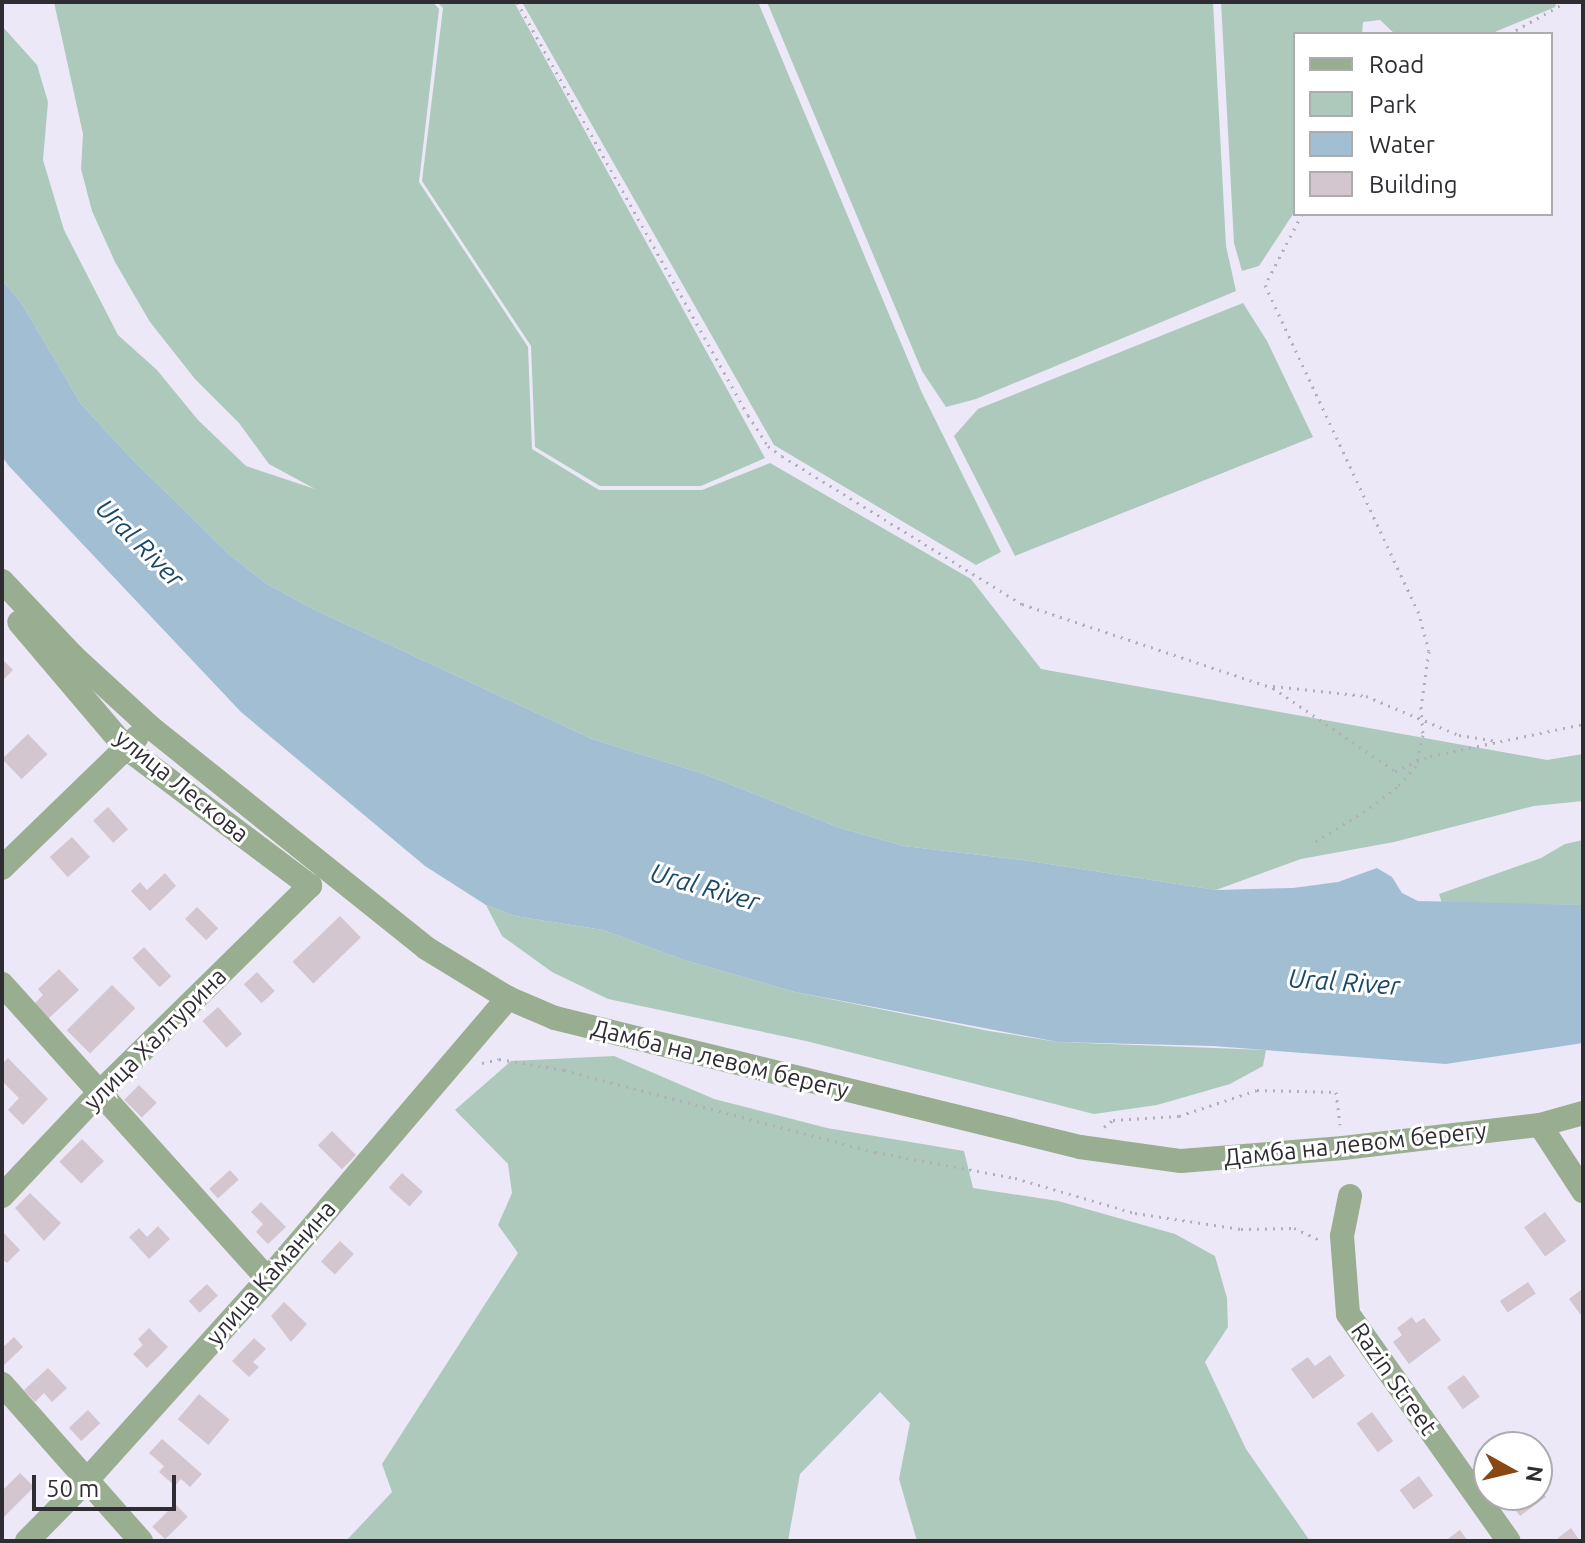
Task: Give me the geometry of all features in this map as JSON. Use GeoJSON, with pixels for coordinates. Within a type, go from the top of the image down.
{"type":"FeatureCollection","features":[{"type":"Feature","properties":{"kind":"street","name":"Дамба на левом берегу"},"geometry":{"type":"LineString","coordinates":[[2,581],[73,656],[149,726],[426,948],[508,998],[555,1018],[698,1056],[1080,1147],[1181,1161],[1343,1148],[1540,1125],[1583,1113]]}},
{"type":"Feature","properties":{"kind":"street","name":"улица Лескова"},"geometry":{"type":"LineString","coordinates":[[2,601],[126,748],[310,886]]}},
{"type":"Feature","properties":{"kind":"street"},"geometry":{"type":"LineString","coordinates":[[2,868],[149,726]]}},
{"type":"Feature","properties":{"kind":"street","name":"улица Халтурина"},"geometry":{"type":"LineString","coordinates":[[2,1196],[99,1093],[310,886]]}},
{"type":"Feature","properties":{"kind":"street"},"geometry":{"type":"LineString","coordinates":[[2,984],[268,1279]]}},
{"type":"Feature","properties":{"kind":"street","name":"улица Каманина"},"geometry":{"type":"LineString","coordinates":[[27,1541],[87,1480],[268,1279],[508,998]]}},
{"type":"Feature","properties":{"kind":"street"},"geometry":{"type":"LineString","coordinates":[[1540,1125],[1583,1191]]}},
{"type":"Feature","properties":{"kind":"street","name":"Razin Street"},"geometry":{"type":"LineString","coordinates":[[1350,1196],[1345,1214],[1343,1250],[1348,1314],[1509,1541]]}},
{"type":"Feature","properties":{"kind":"street"},"geometry":{"type":"LineString","coordinates":[[2,1384],[141,1541]]}},
{"type":"Feature","properties":{"kind":"path"},"geometry":{"type":"LineString","coordinates":[[517,2],[768,446],[850,502],[1022,604],[1264,685],[1366,696],[1459,735],[1500,741]]}},
{"type":"Feature","properties":{"kind":"path"},"geometry":{"type":"LineString","coordinates":[[1513,32],[1566,2]]}},
{"type":"Feature","properties":{"kind":"path"},"geometry":{"type":"LineString","coordinates":[[1301,216],[1265,285],[1418,611],[1429,651],[1417,761],[1397,787],[1313,843]]}},
{"type":"Feature","properties":{"kind":"path"},"geometry":{"type":"LineString","coordinates":[[1264,685],[1395,771],[1417,761],[1583,724]]}},
{"type":"Feature","properties":{"kind":"path"},"geometry":{"type":"LineString","coordinates":[[444,1073],[499,1059],[564,1070],[875,1152],[1015,1178],[1135,1213],[1241,1229],[1294,1228],[1343,1250]]}},
{"type":"Feature","properties":{"kind":"path"},"geometry":{"type":"LineString","coordinates":[[1080,1147],[1113,1120],[1179,1116],[1257,1090],[1336,1092],[1343,1148]]}},
{"type":"Feature","properties":{"kind":"green space"},"geometry":{"type":"Polygon","coordinates":[[[54,2],[433,2],[439,9],[419,182],[528,347],[532,449],[599,490],[702,490],[770,463],[971,579],[1041,669],[1547,760],[1583,754],[1583,801],[1534,806],[1394,842],[1301,859],[1216,890],[1023,860],[904,846],[840,828],[704,774],[592,739],[313,609],[267,584],[231,556],[131,458],[81,404],[22,304],[2,280],[2,26],[37,65],[48,102],[43,160],[64,230],[118,335],[157,370],[198,420],[246,466],[315,489],[269,464],[239,423],[195,379],[150,322],[115,262],[92,211],[81,169],[83,134],[54,2]]]}},
{"type":"Feature","properties":{"kind":"green space"},"geometry":{"type":"Polygon","coordinates":[[[437,2],[514,2],[765,458],[701,486],[600,486],[535,447],[531,346],[422,181],[443,8],[437,2]]]}},
{"type":"Feature","properties":{"kind":"green space"},"geometry":{"type":"Polygon","coordinates":[[[522,2],[758,2],[922,393],[1001,552],[976,565],[774,445],[522,2]]]}},
{"type":"Feature","properties":{"kind":"green space"},"geometry":{"type":"Polygon","coordinates":[[[767,2],[1213,2],[1226,246],[1236,291],[976,399],[946,407],[922,371],[767,2]]]}},
{"type":"Feature","properties":{"kind":"green space"},"geometry":{"type":"Polygon","coordinates":[[[1221,2],[1557,2],[1555,7],[1495,32],[1393,32],[1380,20],[1363,22],[1362,32],[1293,32],[1293,214],[1259,266],[1242,271],[1234,243],[1221,2]]]}},
{"type":"Feature","properties":{"kind":"green space"},"geometry":{"type":"Polygon","coordinates":[[[1243,303],[1267,341],[1313,437],[1015,556],[954,436],[978,409],[1243,303]]]}},
{"type":"Feature","properties":{"kind":"green space"},"geometry":{"type":"Polygon","coordinates":[[[1583,840],[1583,905],[1442,903],[1439,894],[1541,858],[1565,844],[1583,840]]]}},
{"type":"Feature","properties":{"kind":"green space"},"geometry":{"type":"Polygon","coordinates":[[[486,905],[515,916],[603,930],[684,960],[795,992],[1058,1042],[1266,1050],[1263,1066],[1230,1084],[1157,1105],[1094,1114],[806,1041],[608,999],[552,972],[502,936],[486,905]]]}},
{"type":"Feature","properties":{"kind":"green space"},"geometry":{"type":"Polygon","coordinates":[[[614,1056],[714,1099],[827,1128],[964,1151],[973,1188],[1058,1201],[1175,1234],[1215,1256],[1227,1298],[1228,1327],[1205,1362],[1246,1449],[1310,1541],[917,1541],[899,1479],[910,1423],[880,1392],[800,1474],[788,1541],[346,1541],[392,1492],[382,1464],[518,1253],[498,1225],[512,1193],[508,1164],[455,1110],[511,1061],[614,1056]]]}},
{"type":"Feature","properties":{"kind":"water","name":"Ural River"},"geometry":{"type":"Polygon","coordinates":[[[2,280],[22,304],[81,404],[131,458],[231,556],[267,584],[313,609],[592,739],[704,774],[840,828],[904,846],[1023,860],[1216,890],[1293,888],[1338,882],[1377,868],[1392,877],[1402,893],[1418,901],[1583,905],[1583,1043],[1446,1064],[1213,1046],[1058,1042],[795,992],[684,960],[603,930],[515,916],[486,905],[425,866],[241,712],[8,465],[2,456],[2,280]]]}},
{"type":"Feature","properties":{"kind":"building"},"geometry":{"type":"Polygon","coordinates":[[[2,659],[13,670],[2,681],[2,659]]]}},
{"type":"Feature","properties":{"kind":"building"},"geometry":{"type":"Polygon","coordinates":[[[28,734],[47,754],[22,779],[2,759],[28,734]]]}},
{"type":"Feature","properties":{"kind":"building"},"geometry":{"type":"Polygon","coordinates":[[[108,807],[128,829],[113,843],[93,820],[108,807]]]}},
{"type":"Feature","properties":{"kind":"building"},"geometry":{"type":"Polygon","coordinates":[[[72,837],[90,857],[68,877],[50,857],[72,837]]]}},
{"type":"Feature","properties":{"kind":"building"},"geometry":{"type":"Polygon","coordinates":[[[165,873],[176,886],[150,911],[131,891],[140,882],[147,890],[165,873]]]}},
{"type":"Feature","properties":{"kind":"building"},"geometry":{"type":"Polygon","coordinates":[[[197,907],[218,928],[206,940],[185,919],[197,907]]]}},
{"type":"Feature","properties":{"kind":"building"},"geometry":{"type":"Polygon","coordinates":[[[340,916],[361,938],[313,983],[293,962],[340,916]]]}},
{"type":"Feature","properties":{"kind":"building"},"geometry":{"type":"Polygon","coordinates":[[[144,947],[171,976],[160,987],[132,958],[144,947]]]}},
{"type":"Feature","properties":{"kind":"building"},"geometry":{"type":"Polygon","coordinates":[[[59,969],[79,990],[47,1020],[33,1005],[43,995],[38,989],[59,969]]]}},
{"type":"Feature","properties":{"kind":"building"},"geometry":{"type":"Polygon","coordinates":[[[257,972],[275,991],[262,1003],[244,984],[257,972]]]}},
{"type":"Feature","properties":{"kind":"building"},"geometry":{"type":"Polygon","coordinates":[[[112,985],[135,1008],[90,1054],[67,1030],[112,985]]]}},
{"type":"Feature","properties":{"kind":"building"},"geometry":{"type":"Polygon","coordinates":[[[218,1007],[242,1034],[226,1048],[202,1021],[218,1007]]]}},
{"type":"Feature","properties":{"kind":"building"},"geometry":{"type":"Polygon","coordinates":[[[8,1058],[48,1099],[23,1125],[8,1110],[19,1098],[2,1081],[2,1064],[8,1058]]]}},
{"type":"Feature","properties":{"kind":"building"},"geometry":{"type":"Polygon","coordinates":[[[139,1085],[157,1103],[142,1118],[124,1100],[139,1085]]]}},
{"type":"Feature","properties":{"kind":"building"},"geometry":{"type":"Polygon","coordinates":[[[332,1131],[356,1155],[342,1169],[318,1145],[332,1131]]]}},
{"type":"Feature","properties":{"kind":"building"},"geometry":{"type":"Polygon","coordinates":[[[82,1139],[104,1161],[81,1184],[59,1162],[82,1139]]]}},
{"type":"Feature","properties":{"kind":"building"},"geometry":{"type":"Polygon","coordinates":[[[230,1170],[239,1180],[218,1198],[209,1189],[230,1170]]]}},
{"type":"Feature","properties":{"kind":"building"},"geometry":{"type":"Polygon","coordinates":[[[402,1173],[423,1192],[409,1207],[389,1188],[402,1173]]]}},
{"type":"Feature","properties":{"kind":"building"},"geometry":{"type":"Polygon","coordinates":[[[30,1193],[61,1223],[44,1241],[15,1208],[30,1193]]]}},
{"type":"Feature","properties":{"kind":"building"},"geometry":{"type":"Polygon","coordinates":[[[261,1202],[286,1227],[268,1244],[256,1232],[263,1224],[251,1212],[261,1202]]]}},
{"type":"Feature","properties":{"kind":"building"},"geometry":{"type":"Polygon","coordinates":[[[1545,1212],[1566,1241],[1545,1256],[1524,1227],[1545,1212]]]}},
{"type":"Feature","properties":{"kind":"building"},"geometry":{"type":"Polygon","coordinates":[[[158,1226],[170,1239],[149,1259],[129,1237],[139,1228],[147,1237],[158,1226]]]}},
{"type":"Feature","properties":{"kind":"building"},"geometry":{"type":"Polygon","coordinates":[[[2,1231],[20,1250],[7,1263],[2,1259],[2,1231]]]}},
{"type":"Feature","properties":{"kind":"building"},"geometry":{"type":"Polygon","coordinates":[[[340,1241],[354,1254],[335,1274],[321,1261],[340,1241]]]}},
{"type":"Feature","properties":{"kind":"building"},"geometry":{"type":"Polygon","coordinates":[[[1528,1282],[1536,1294],[1508,1313],[1500,1301],[1528,1282]]]}},
{"type":"Feature","properties":{"kind":"building"},"geometry":{"type":"Polygon","coordinates":[[[207,1284],[218,1296],[200,1313],[189,1301],[207,1284]]]}},
{"type":"Feature","properties":{"kind":"building"},"geometry":{"type":"Polygon","coordinates":[[[1581,1290],[1583,1294],[1583,1318],[1569,1299],[1581,1290]]]}},
{"type":"Feature","properties":{"kind":"building"},"geometry":{"type":"Polygon","coordinates":[[[284,1302],[307,1324],[291,1342],[271,1316],[284,1302]]]}},
{"type":"Feature","properties":{"kind":"building"},"geometry":{"type":"Polygon","coordinates":[[[1412,1317],[1416,1323],[1424,1318],[1441,1340],[1409,1364],[1393,1342],[1402,1335],[1397,1328],[1412,1317]]]}},
{"type":"Feature","properties":{"kind":"building"},"geometry":{"type":"Polygon","coordinates":[[[149,1328],[168,1347],[147,1368],[133,1354],[143,1345],[138,1339],[149,1328]]]}},
{"type":"Feature","properties":{"kind":"building"},"geometry":{"type":"Polygon","coordinates":[[[14,1337],[23,1347],[2,1367],[2,1348],[14,1337]]]}},
{"type":"Feature","properties":{"kind":"building"},"geometry":{"type":"Polygon","coordinates":[[[254,1338],[266,1349],[253,1362],[259,1367],[249,1377],[232,1361],[254,1338]]]}},
{"type":"Feature","properties":{"kind":"building"},"geometry":{"type":"Polygon","coordinates":[[[1330,1355],[1345,1376],[1313,1399],[1291,1369],[1308,1357],[1315,1366],[1330,1355]]]}},
{"type":"Feature","properties":{"kind":"building"},"geometry":{"type":"Polygon","coordinates":[[[48,1368],[67,1388],[52,1402],[44,1393],[35,1402],[24,1390],[48,1368]]]}},
{"type":"Feature","properties":{"kind":"building"},"geometry":{"type":"Polygon","coordinates":[[[1464,1375],[1480,1397],[1463,1409],[1447,1387],[1464,1375]]]}},
{"type":"Feature","properties":{"kind":"building"},"geometry":{"type":"Polygon","coordinates":[[[199,1394],[230,1420],[208,1445],[178,1419],[199,1394]]]}},
{"type":"Feature","properties":{"kind":"building"},"geometry":{"type":"Polygon","coordinates":[[[88,1410],[100,1423],[81,1441],[69,1428],[88,1410]]]}},
{"type":"Feature","properties":{"kind":"building"},"geometry":{"type":"Polygon","coordinates":[[[1372,1412],[1393,1441],[1378,1452],[1357,1423],[1372,1412]]]}},
{"type":"Feature","properties":{"kind":"building"},"geometry":{"type":"Polygon","coordinates":[[[162,1439],[202,1474],[190,1487],[181,1479],[175,1486],[159,1472],[164,1466],[149,1453],[162,1439]]]}},
{"type":"Feature","properties":{"kind":"building"},"geometry":{"type":"Polygon","coordinates":[[[20,1473],[34,1487],[2,1519],[2,1491],[20,1473]]]}},
{"type":"Feature","properties":{"kind":"building"},"geometry":{"type":"Polygon","coordinates":[[[1419,1476],[1433,1495],[1414,1510],[1400,1490],[1419,1476]]]}},
{"type":"Feature","properties":{"kind":"building"},"geometry":{"type":"Polygon","coordinates":[[[175,1504],[188,1517],[165,1539],[152,1527],[175,1504]]]}},
{"type":"Feature","properties":{"kind":"building"},"geometry":{"type":"Polygon","coordinates":[[[1571,1528],[1580,1541],[1560,1541],[1558,1538],[1571,1528]]]}},
{"type":"Feature","properties":{"kind":"building"},"geometry":{"type":"Polygon","coordinates":[[[1460,1530],[1468,1541],[1445,1541],[1460,1530]]]}}]}
